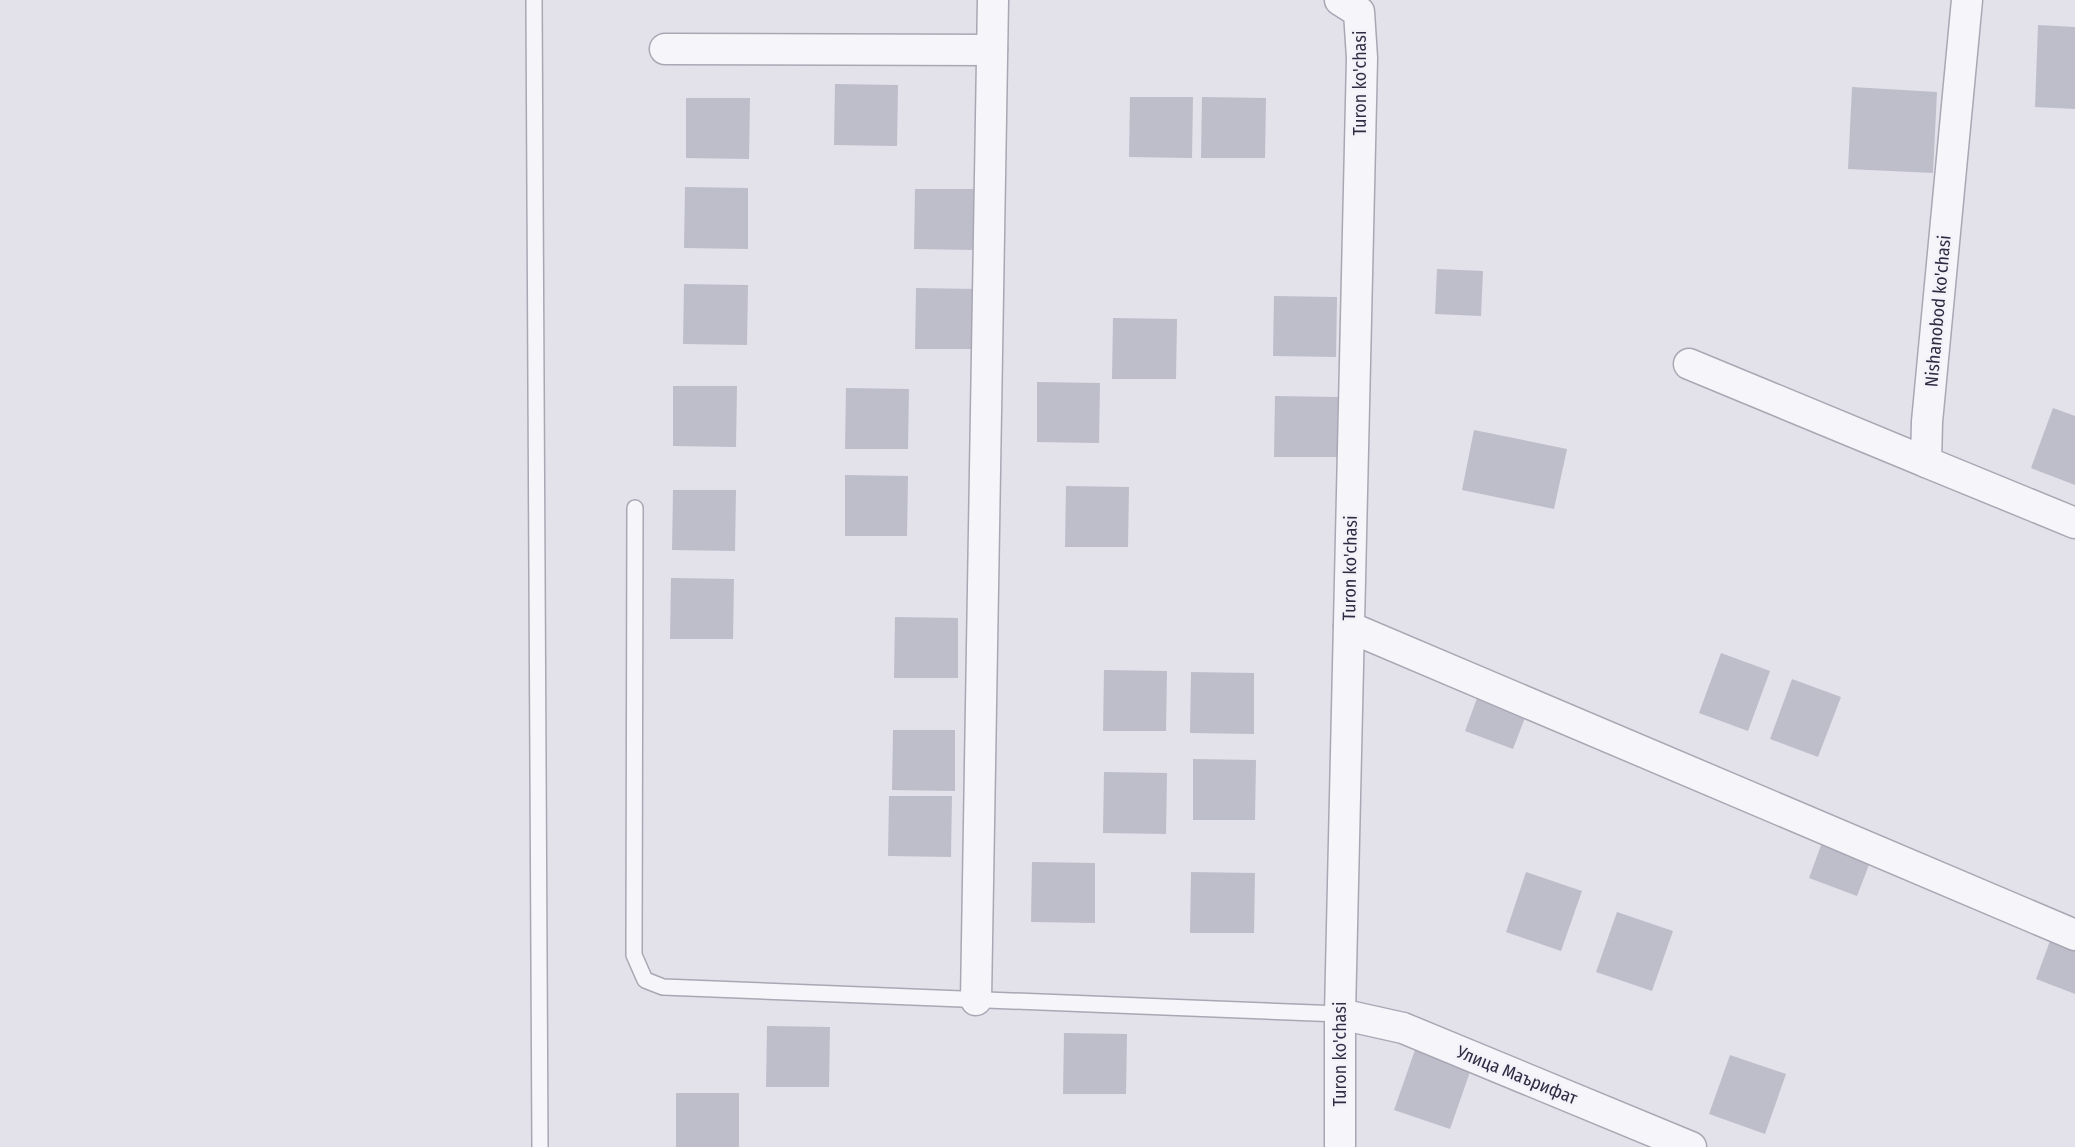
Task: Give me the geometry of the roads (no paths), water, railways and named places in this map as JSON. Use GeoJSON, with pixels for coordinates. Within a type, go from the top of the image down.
{"type":"FeatureCollection","features":[{"type":"Feature","properties":{"kind":"street"},"geometry":{"type":"LineString","coordinates":[[976,1000],[993,0]]}},
{"type":"Feature","properties":{"kind":"street","name":"Turon ko'chasi"},"geometry":{"type":"LineString","coordinates":[[1340,1147],[1340,1014],[1362,58],[1359,12],[1341,0]]}},
{"type":"Feature","properties":{"kind":"street","name":"Nishanobod ko'chasi"},"geometry":{"type":"LineString","coordinates":[[1926,462],[1927,422],[1967,0]]}},
{"type":"Feature","properties":{"kind":"street"},"geometry":{"type":"LineString","coordinates":[[665,49],[992,50]]}},
{"type":"Feature","properties":{"kind":"street"},"geometry":{"type":"LineString","coordinates":[[1689,364],[2075,523]]}},
{"type":"Feature","properties":{"kind":"street"},"geometry":{"type":"LineString","coordinates":[[1348,627],[2075,935]]}},
{"type":"Feature","properties":{"kind":"street","name":"Улица Маърифат"},"geometry":{"type":"LineString","coordinates":[[1340,1014],[1403,1028],[1691,1147]]}},
{"type":"Feature","properties":{"kind":"lane"},"geometry":{"type":"LineString","coordinates":[[534,0],[540,1147]]}},
{"type":"Feature","properties":{"kind":"lane"},"geometry":{"type":"LineString","coordinates":[[635,508],[634,955],[645,980],[663,987],[1340,1014]]}}]}
